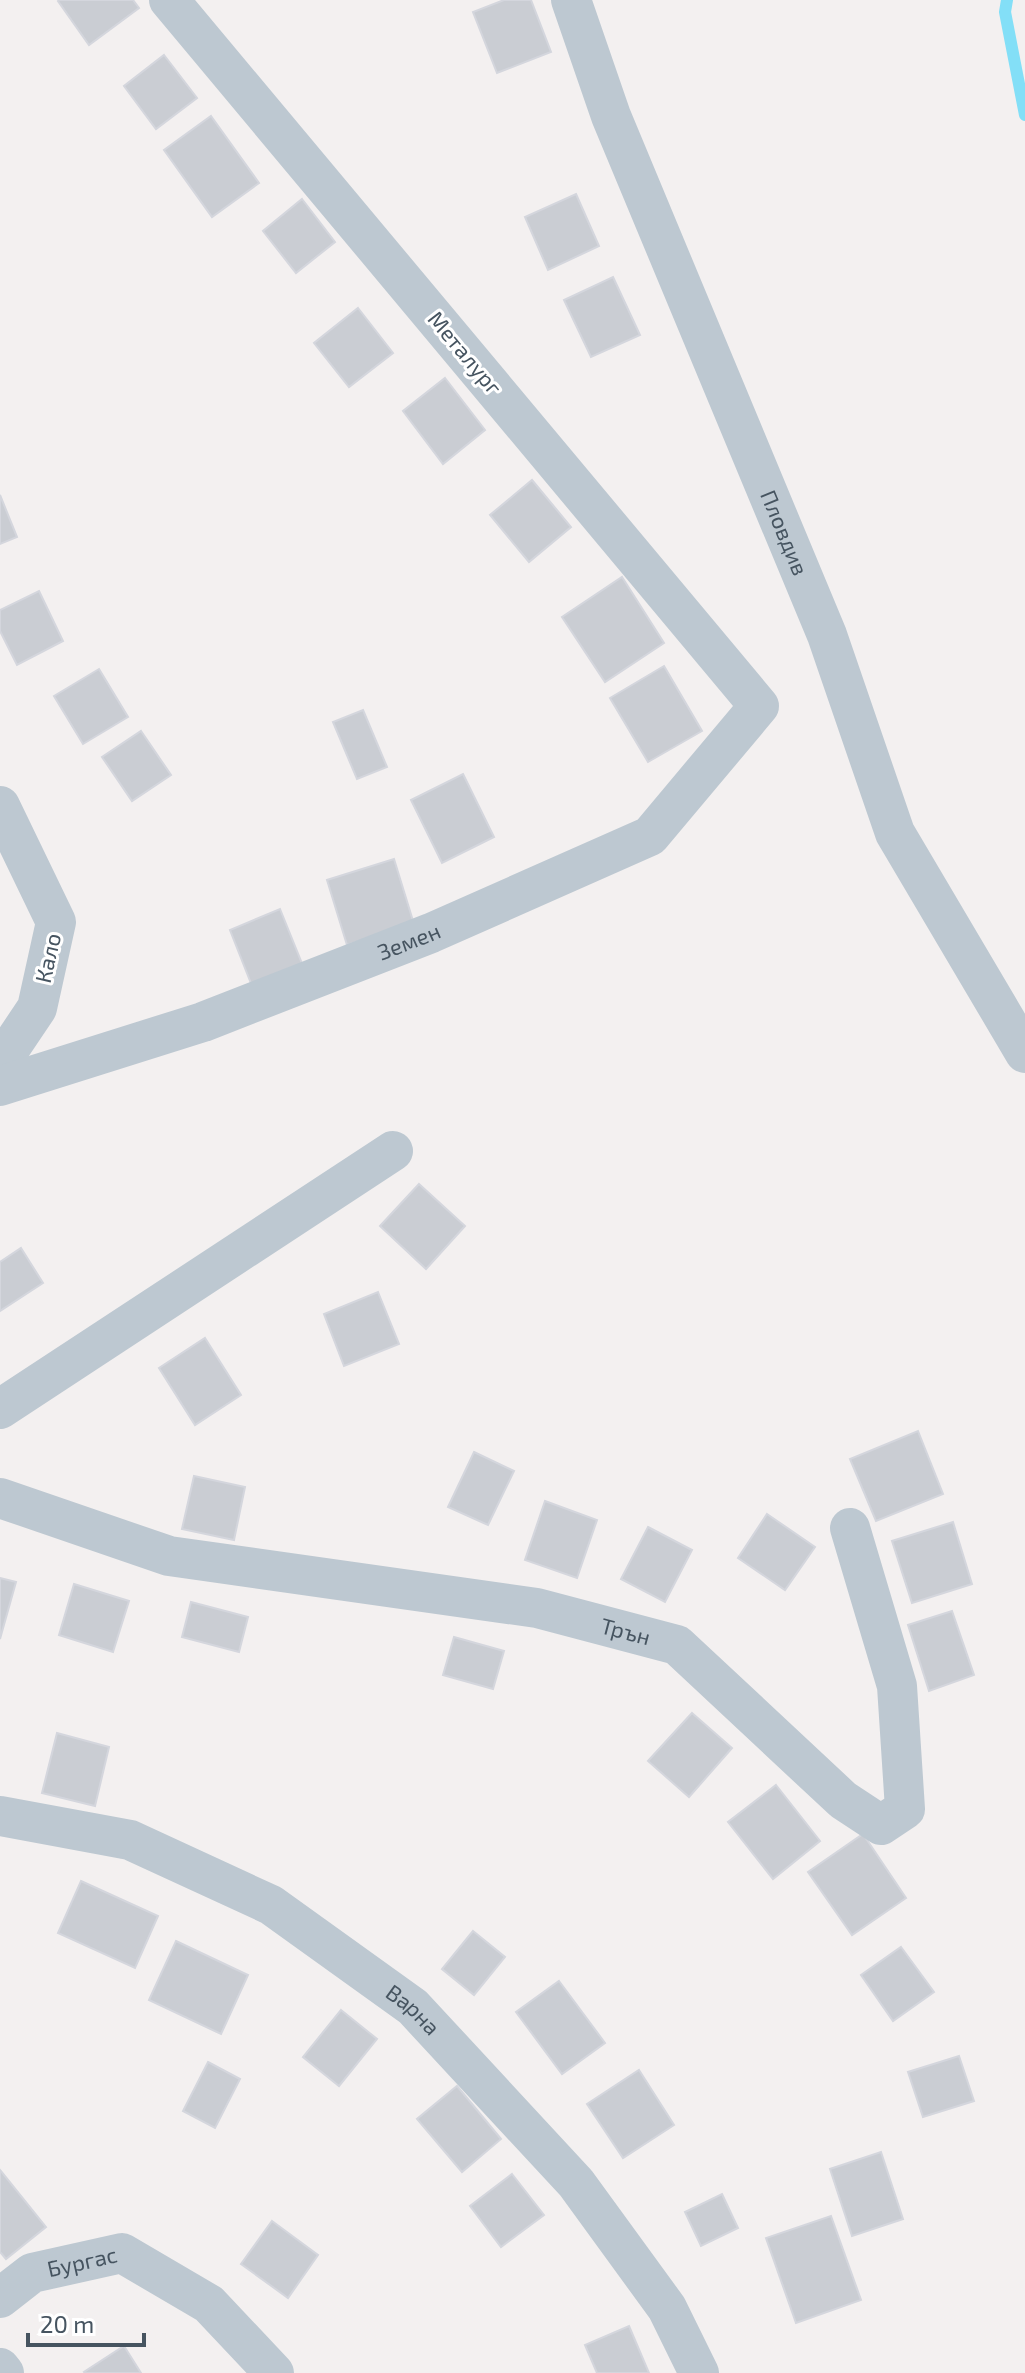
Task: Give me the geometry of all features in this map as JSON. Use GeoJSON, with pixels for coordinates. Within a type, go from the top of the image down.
{"type":"FeatureCollection","features":[{"type":"Feature","properties":{"kind":"street","name":"Металург"},"geometry":{"type":"LineString","coordinates":[[169,0],[759,706]]}},
{"type":"Feature","properties":{"kind":"street","name":"Пловдив"},"geometry":{"type":"LineString","coordinates":[[571,0],[611,116],[827,635],[895,833],[1025,1053]]}},
{"type":"Feature","properties":{"kind":"street","name":"Земен"},"geometry":{"type":"LineString","coordinates":[[0,1086],[203,1022],[431,933],[650,836],[759,706]]}},
{"type":"Feature","properties":{"kind":"street","name":"Кало"},"geometry":{"type":"LineString","coordinates":[[0,806],[56,922],[37,1008],[0,1063]]}},
{"type":"Feature","properties":{"kind":"street"},"geometry":{"type":"LineString","coordinates":[[0,1409],[393,1151]]}},
{"type":"Feature","properties":{"kind":"street","name":"Трън"},"geometry":{"type":"LineString","coordinates":[[0,1498],[169,1556],[537,1608],[677,1645],[843,1800],[881,1825],[905,1809],[897,1686],[850,1528]]}},
{"type":"Feature","properties":{"kind":"street","name":"Варна"},"geometry":{"type":"LineString","coordinates":[[0,1816],[130,1840],[271,1905],[413,2007],[576,2183],[667,2308],[699,2373]]}},
{"type":"Feature","properties":{"kind":"street","name":"Бургас"},"geometry":{"type":"LineString","coordinates":[[0,2298],[32,2273],[122,2253],[209,2304],[274,2373]]}},
{"type":"Feature","properties":{"kind":"street"},"geometry":{"type":"LineString","coordinates":[[0,2368],[4,2373]]}},
{"type":"Feature","properties":{"kind":"building"},"geometry":{"type":"Polygon","coordinates":[[[59,0],[133,0],[139,8],[89,45],[59,0]]]}},
{"type":"Feature","properties":{"kind":"building"},"geometry":{"type":"Polygon","coordinates":[[[504,0],[531,0],[551,52],[497,73],[473,12],[504,0]]]}},
{"type":"Feature","properties":{"kind":"building"},"geometry":{"type":"Polygon","coordinates":[[[164,55],[197,98],[156,129],[124,86],[164,55]]]}},
{"type":"Feature","properties":{"kind":"building"},"geometry":{"type":"Polygon","coordinates":[[[211,116],[259,183],[212,217],[164,150],[211,116]]]}},
{"type":"Feature","properties":{"kind":"building"},"geometry":{"type":"Polygon","coordinates":[[[576,194],[599,246],[548,270],[525,217],[576,194]]]}},
{"type":"Feature","properties":{"kind":"building"},"geometry":{"type":"Polygon","coordinates":[[[302,199],[335,242],[296,273],[263,231],[302,199]]]}},
{"type":"Feature","properties":{"kind":"building"},"geometry":{"type":"Polygon","coordinates":[[[613,277],[640,335],[591,357],[564,300],[613,277]]]}},
{"type":"Feature","properties":{"kind":"building"},"geometry":{"type":"Polygon","coordinates":[[[358,308],[393,353],[349,387],[314,343],[358,308]]]}},
{"type":"Feature","properties":{"kind":"building"},"geometry":{"type":"Polygon","coordinates":[[[445,378],[485,430],[443,464],[403,411],[445,378]]]}},
{"type":"Feature","properties":{"kind":"building"},"geometry":{"type":"Polygon","coordinates":[[[532,480],[571,527],[529,562],[490,515],[532,480]]]}},
{"type":"Feature","properties":{"kind":"building"},"geometry":{"type":"Polygon","coordinates":[[[0,495],[17,537],[0,544],[0,495]]]}},
{"type":"Feature","properties":{"kind":"building"},"geometry":{"type":"Polygon","coordinates":[[[622,577],[664,643],[605,682],[562,617],[622,577]]]}},
{"type":"Feature","properties":{"kind":"building"},"geometry":{"type":"Polygon","coordinates":[[[39,591],[63,641],[17,665],[0,631],[0,610],[39,591]]]}},
{"type":"Feature","properties":{"kind":"building"},"geometry":{"type":"Polygon","coordinates":[[[664,666],[702,731],[648,762],[610,698],[664,666]]]}},
{"type":"Feature","properties":{"kind":"building"},"geometry":{"type":"Polygon","coordinates":[[[99,669],[128,717],[83,744],[54,696],[99,669]]]}},
{"type":"Feature","properties":{"kind":"building"},"geometry":{"type":"Polygon","coordinates":[[[363,710],[387,767],[357,779],[333,722],[363,710]]]}},
{"type":"Feature","properties":{"kind":"building"},"geometry":{"type":"Polygon","coordinates":[[[141,731],[171,775],[132,801],[102,757],[141,731]]]}},
{"type":"Feature","properties":{"kind":"building"},"geometry":{"type":"Polygon","coordinates":[[[463,774],[494,837],[442,863],[411,800],[463,774]]]}},
{"type":"Feature","properties":{"kind":"building"},"geometry":{"type":"Polygon","coordinates":[[[394,859],[414,924],[347,945],[327,880],[394,859]]]}},
{"type":"Feature","properties":{"kind":"building"},"geometry":{"type":"Polygon","coordinates":[[[280,909],[305,971],[254,991],[230,930],[280,909]]]}},
{"type":"Feature","properties":{"kind":"building"},"geometry":{"type":"Polygon","coordinates":[[[419,1184],[465,1226],[426,1269],[380,1226],[419,1184]]]}},
{"type":"Feature","properties":{"kind":"building"},"geometry":{"type":"Polygon","coordinates":[[[21,1248],[43,1283],[0,1311],[0,1262],[21,1248]]]}},
{"type":"Feature","properties":{"kind":"building"},"geometry":{"type":"Polygon","coordinates":[[[378,1292],[399,1344],[344,1366],[324,1314],[378,1292]]]}},
{"type":"Feature","properties":{"kind":"building"},"geometry":{"type":"Polygon","coordinates":[[[205,1338],[241,1395],[195,1425],[159,1368],[205,1338]]]}},
{"type":"Feature","properties":{"kind":"building"},"geometry":{"type":"Polygon","coordinates":[[[918,1431],[943,1494],[876,1521],[850,1459],[918,1431]]]}},
{"type":"Feature","properties":{"kind":"building"},"geometry":{"type":"Polygon","coordinates":[[[474,1452],[514,1471],[488,1525],[448,1507],[474,1452]]]}},
{"type":"Feature","properties":{"kind":"building"},"geometry":{"type":"Polygon","coordinates":[[[194,1476],[245,1487],[234,1540],[182,1529],[194,1476]]]}},
{"type":"Feature","properties":{"kind":"building"},"geometry":{"type":"Polygon","coordinates":[[[545,1501],[597,1520],[577,1578],[525,1560],[545,1501]]]}},
{"type":"Feature","properties":{"kind":"building"},"geometry":{"type":"Polygon","coordinates":[[[767,1514],[815,1547],[785,1590],[738,1558],[767,1514]]]}},
{"type":"Feature","properties":{"kind":"building"},"geometry":{"type":"Polygon","coordinates":[[[953,1522],[972,1584],[912,1603],[892,1541],[953,1522]]]}},
{"type":"Feature","properties":{"kind":"building"},"geometry":{"type":"Polygon","coordinates":[[[648,1527],[692,1550],[665,1602],[621,1579],[648,1527]]]}},
{"type":"Feature","properties":{"kind":"building"},"geometry":{"type":"Polygon","coordinates":[[[0,1578],[16,1582],[0,1639],[0,1578]]]}},
{"type":"Feature","properties":{"kind":"building"},"geometry":{"type":"Polygon","coordinates":[[[74,1584],[129,1601],[113,1652],[59,1635],[74,1584]]]}},
{"type":"Feature","properties":{"kind":"building"},"geometry":{"type":"Polygon","coordinates":[[[191,1602],[248,1617],[239,1652],[182,1637],[191,1602]]]}},
{"type":"Feature","properties":{"kind":"building"},"geometry":{"type":"Polygon","coordinates":[[[952,1611],[974,1675],[929,1691],[908,1625],[952,1611]]]}},
{"type":"Feature","properties":{"kind":"building"},"geometry":{"type":"Polygon","coordinates":[[[454,1637],[504,1651],[493,1689],[443,1675],[454,1637]]]}},
{"type":"Feature","properties":{"kind":"building"},"geometry":{"type":"Polygon","coordinates":[[[692,1713],[732,1748],[689,1797],[648,1761],[692,1713]]]}},
{"type":"Feature","properties":{"kind":"building"},"geometry":{"type":"Polygon","coordinates":[[[57,1733],[109,1747],[95,1806],[42,1793],[57,1733]]]}},
{"type":"Feature","properties":{"kind":"building"},"geometry":{"type":"Polygon","coordinates":[[[776,1785],[820,1841],[773,1879],[728,1822],[776,1785]]]}},
{"type":"Feature","properties":{"kind":"building"},"geometry":{"type":"Polygon","coordinates":[[[863,1834],[906,1898],[852,1935],[808,1872],[863,1834]]]}},
{"type":"Feature","properties":{"kind":"building"},"geometry":{"type":"Polygon","coordinates":[[[81,1881],[158,1916],[135,1968],[58,1933],[81,1881]]]}},
{"type":"Feature","properties":{"kind":"building"},"geometry":{"type":"Polygon","coordinates":[[[473,1931],[505,1957],[474,1995],[442,1969],[473,1931]]]}},
{"type":"Feature","properties":{"kind":"building"},"geometry":{"type":"Polygon","coordinates":[[[176,1941],[248,1975],[221,2034],[149,2000],[176,1941]]]}},
{"type":"Feature","properties":{"kind":"building"},"geometry":{"type":"Polygon","coordinates":[[[901,1947],[934,1992],[893,2021],[861,1975],[901,1947]]]}},
{"type":"Feature","properties":{"kind":"building"},"geometry":{"type":"Polygon","coordinates":[[[559,1981],[605,2043],[562,2074],[516,2012],[559,1981]]]}},
{"type":"Feature","properties":{"kind":"building"},"geometry":{"type":"Polygon","coordinates":[[[341,2010],[377,2039],[339,2086],[303,2057],[341,2010]]]}},
{"type":"Feature","properties":{"kind":"building"},"geometry":{"type":"Polygon","coordinates":[[[959,2056],[974,2101],[923,2117],[908,2072],[959,2056]]]}},
{"type":"Feature","properties":{"kind":"building"},"geometry":{"type":"Polygon","coordinates":[[[208,2062],[240,2079],[215,2128],[183,2111],[208,2062]]]}},
{"type":"Feature","properties":{"kind":"building"},"geometry":{"type":"Polygon","coordinates":[[[639,2070],[674,2125],[623,2158],[587,2104],[639,2070]]]}},
{"type":"Feature","properties":{"kind":"building"},"geometry":{"type":"Polygon","coordinates":[[[457,2086],[501,2139],[462,2172],[417,2119],[457,2086]]]}},
{"type":"Feature","properties":{"kind":"building"},"geometry":{"type":"Polygon","coordinates":[[[881,2152],[903,2219],[852,2236],[830,2169],[881,2152]]]}},
{"type":"Feature","properties":{"kind":"building"},"geometry":{"type":"Polygon","coordinates":[[[0,2170],[46,2227],[6,2259],[0,2252],[0,2170]]]}},
{"type":"Feature","properties":{"kind":"building"},"geometry":{"type":"Polygon","coordinates":[[[512,2174],[544,2215],[501,2247],[470,2206],[512,2174]]]}},
{"type":"Feature","properties":{"kind":"building"},"geometry":{"type":"Polygon","coordinates":[[[722,2194],[738,2228],[701,2246],[685,2212],[722,2194]]]}},
{"type":"Feature","properties":{"kind":"building"},"geometry":{"type":"Polygon","coordinates":[[[831,2216],[861,2300],[796,2323],[766,2238],[831,2216]]]}},
{"type":"Feature","properties":{"kind":"building"},"geometry":{"type":"Polygon","coordinates":[[[272,2221],[318,2255],[288,2298],[241,2264],[272,2221]]]}},
{"type":"Feature","properties":{"kind":"building"},"geometry":{"type":"Polygon","coordinates":[[[629,2326],[649,2373],[597,2373],[585,2345],[629,2326]]]}},
{"type":"Feature","properties":{"kind":"building"},"geometry":{"type":"Polygon","coordinates":[[[124,2346],[141,2373],[84,2372],[124,2346]]]}},
{"type":"Feature","properties":{"kind":"waterway"},"geometry":{"type":"LineString","coordinates":[[1007,0],[1005,12],[1025,115]]}}]}
